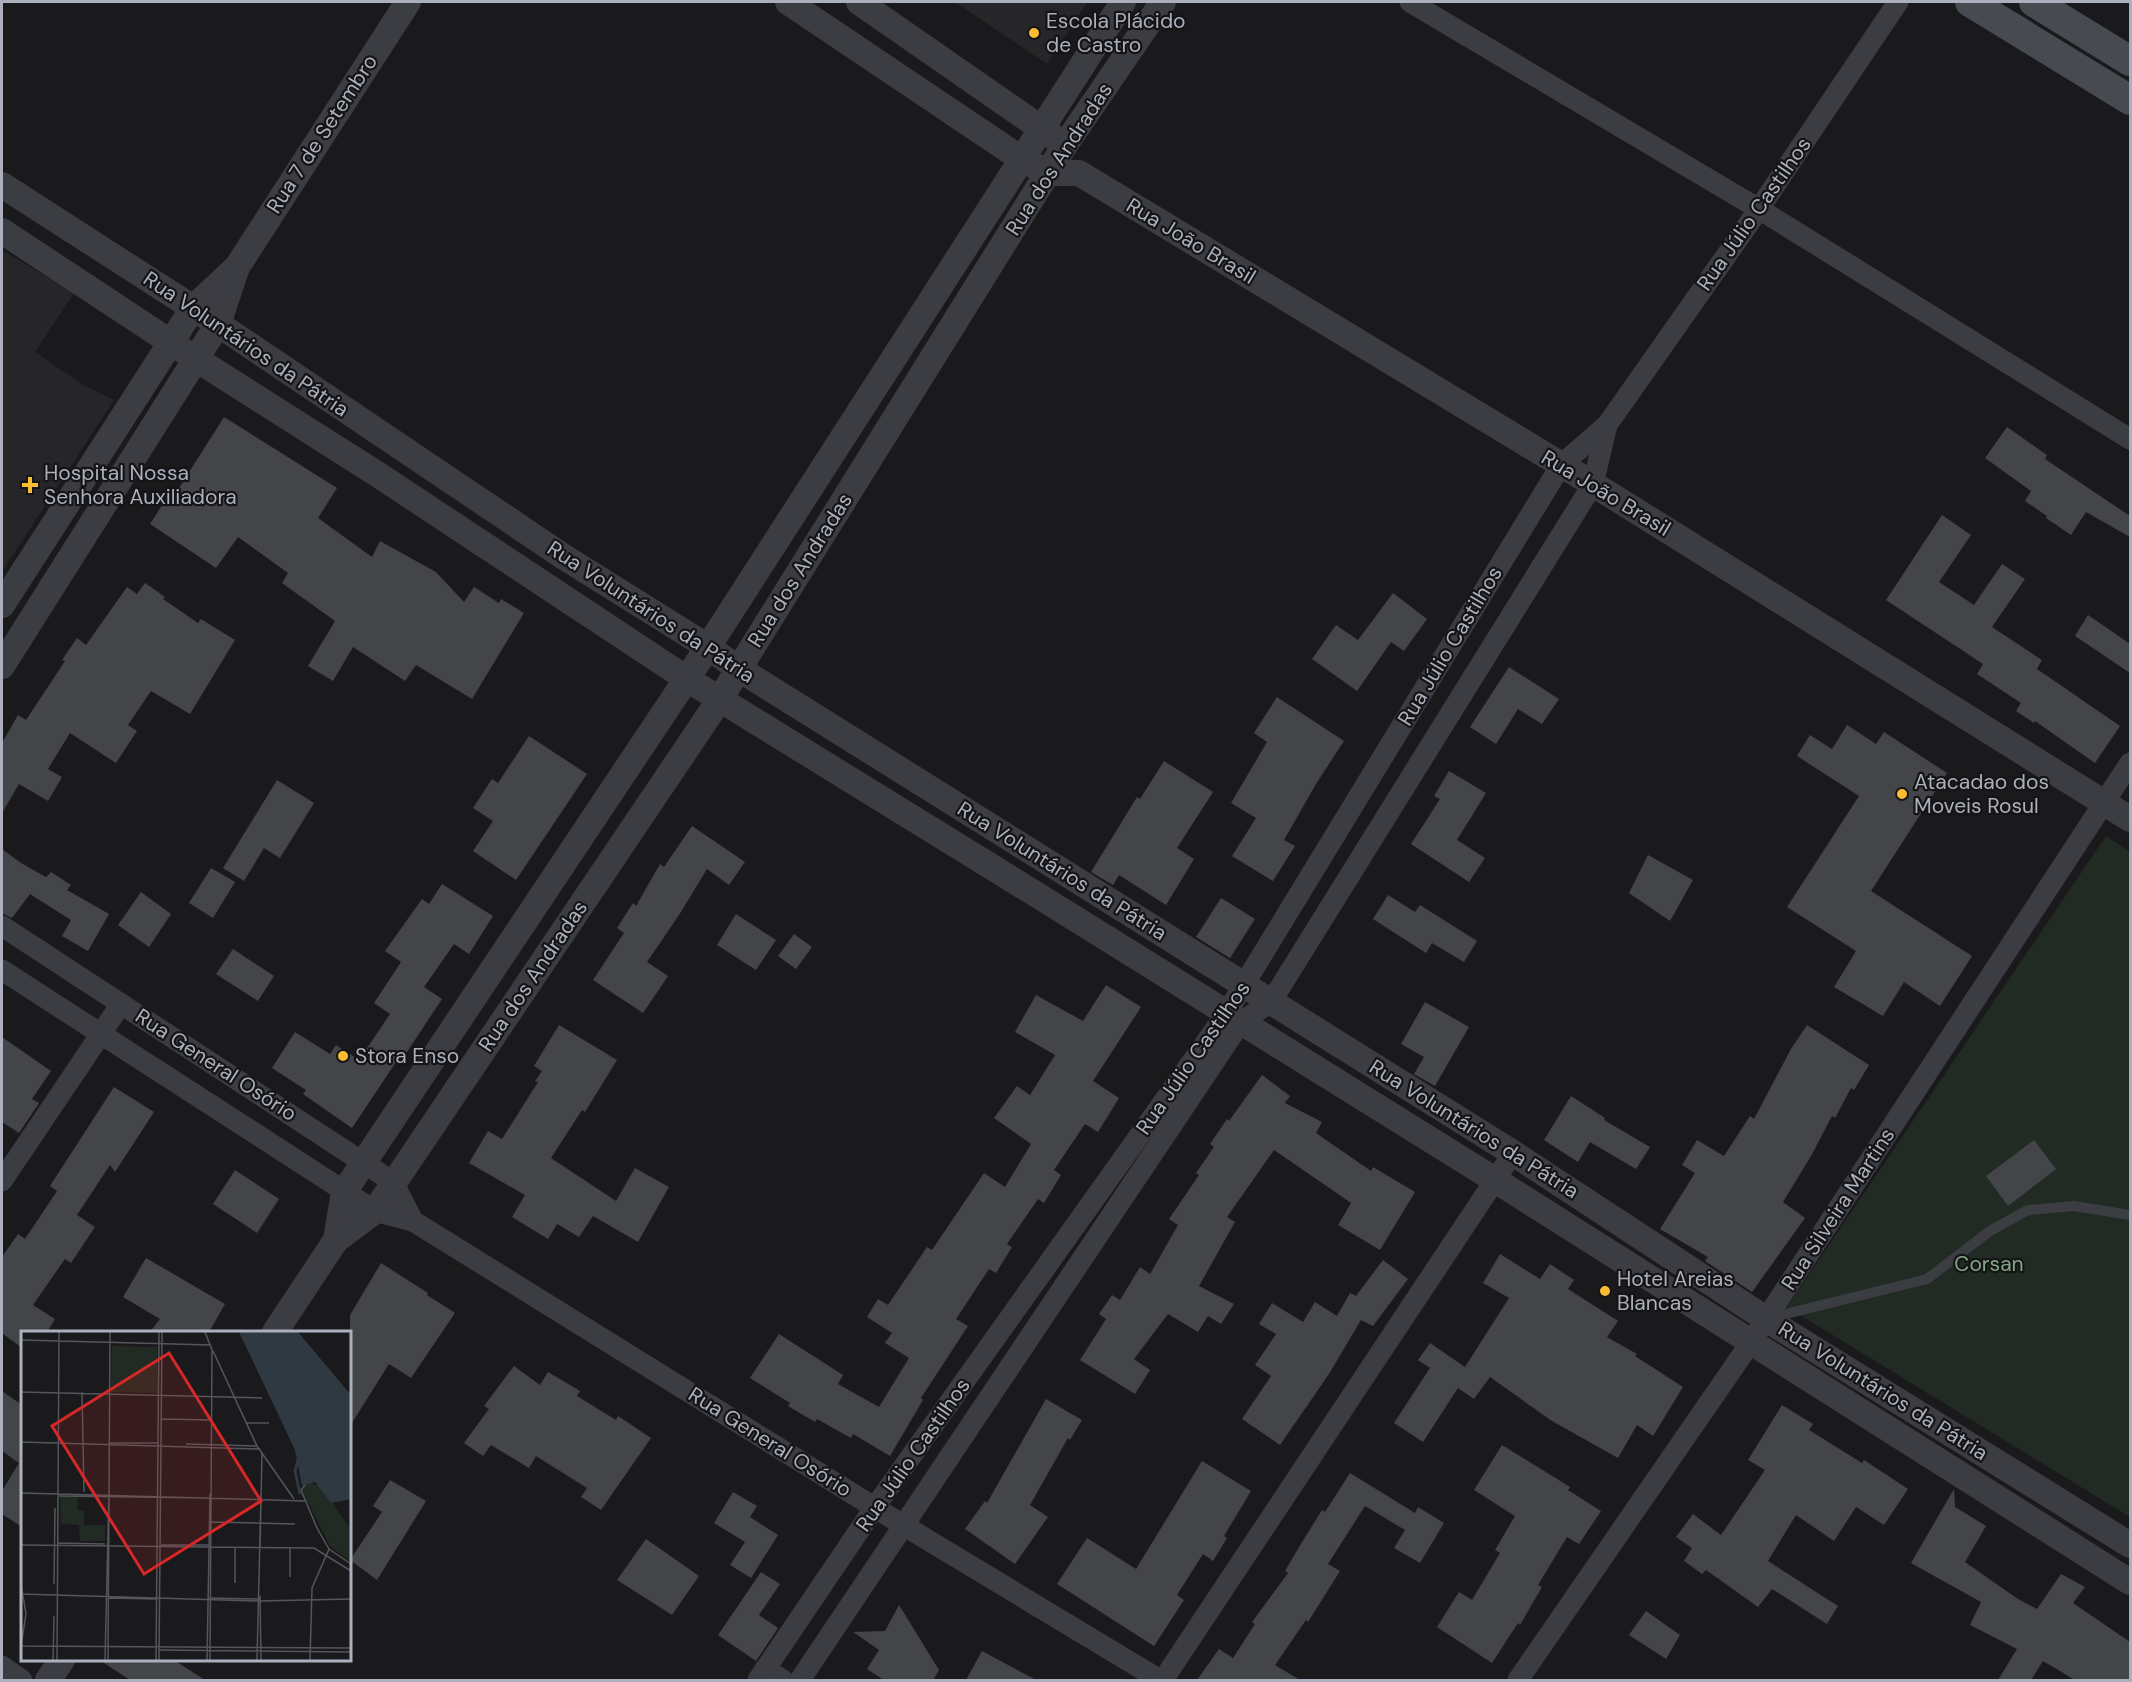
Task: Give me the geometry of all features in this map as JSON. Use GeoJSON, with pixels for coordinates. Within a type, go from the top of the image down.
{"type":"FeatureCollection","features":[{"type":"Feature","properties":{"kind":"main road"},"geometry":{"type":"LineString","coordinates":[[1970,2],[2130,100]]}},
{"type":"Feature","properties":{"kind":"main road"},"geometry":{"type":"LineString","coordinates":[[2034,2],[2123,57],[2099,81]]}},
{"type":"Feature","properties":{"kind":"street","name":"Rua 7 de Setembro"},"geometry":{"type":"LineString","coordinates":[[2,605],[193,308],[237,267],[408,2]]}},
{"type":"Feature","properties":{"kind":"street"},"geometry":{"type":"LineString","coordinates":[[788,2],[1023,160],[1049,172],[1079,172],[1065,145],[859,2]]}},
{"type":"Feature","properties":{"kind":"street","name":"Rua dos Andradas"},"geometry":{"type":"LineString","coordinates":[[336,1240],[344,1192],[708,647],[1123,2]]}},
{"type":"Feature","properties":{"kind":"street","name":"Rua dos Andradas"},"geometry":{"type":"LineString","coordinates":[[276,1331],[336,1240],[375,1211],[720,699],[1065,145],[1163,2]]}},
{"type":"Feature","properties":{"kind":"street"},"geometry":{"type":"LineString","coordinates":[[1410,2],[1759,209],[2130,439]]}},
{"type":"Feature","properties":{"kind":"street","name":"Rua Júlio Castilhos"},"geometry":{"type":"LineString","coordinates":[[801,1680],[1234,1018],[1244,986],[1561,465],[1607,425],[1759,209],[1898,2]]}},
{"type":"Feature","properties":{"kind":"street","name":"Rua João Brasil"},"geometry":{"type":"LineString","coordinates":[[1079,172],[1593,484],[2130,819]]}},
{"type":"Feature","properties":{"kind":"street","name":"Rua Voluntários da Pátria"},"geometry":{"type":"LineString","coordinates":[[2,185],[218,324],[539,541],[708,647],[739,669],[1513,1153],[1766,1319],[2130,1545]]}},
{"type":"Feature","properties":{"kind":"street","name":"Rua Voluntários da Pátria"},"geometry":{"type":"LineString","coordinates":[[2,231],[196,359],[374,471],[687,679],[1495,1180],[2130,1582]]}},
{"type":"Feature","properties":{"kind":"street","name":"Rua 7 de Setembro"},"geometry":{"type":"LineString","coordinates":[[2,666],[218,324],[237,267]]}},
{"type":"Feature","properties":{"kind":"street"},"geometry":{"type":"LineString","coordinates":[[915,326],[943,343]]}},
{"type":"Feature","properties":{"kind":"street","name":"Rua Júlio Castilhos"},"geometry":{"type":"LineString","coordinates":[[769,1677],[875,1507],[1234,1018],[1271,1002],[1593,484],[1607,425]]}},
{"type":"Feature","properties":{"kind":"street"},"geometry":{"type":"LineString","coordinates":[[374,471],[393,442]]}},
{"type":"Feature","properties":{"kind":"street"},"geometry":{"type":"LineString","coordinates":[[802,501],[833,517]]}},
{"type":"Feature","properties":{"kind":"street"},"geometry":{"type":"LineString","coordinates":[[520,568],[539,541]]}},
{"type":"Feature","properties":{"kind":"street"},"geometry":{"type":"LineString","coordinates":[[32,558],[58,577]]}},
{"type":"Feature","properties":{"kind":"street"},"geometry":{"type":"LineString","coordinates":[[844,776],[861,746]]}},
{"type":"Feature","properties":{"kind":"street","name":"Rua Silveira Martins"},"geometry":{"type":"LineString","coordinates":[[1518,1680],[1751,1342],[2130,764]]}},
{"type":"Feature","properties":{"kind":"street"},"geometry":{"type":"LineString","coordinates":[[1034,893],[1051,864]]}},
{"type":"Feature","properties":{"kind":"street","name":"Rua General Osório"},"geometry":{"type":"LineString","coordinates":[[2,926],[393,1182],[413,1221]]}},
{"type":"Feature","properties":{"kind":"street","name":"Rua General Osório"},"geometry":{"type":"LineString","coordinates":[[2,970],[375,1211],[413,1221],[903,1525],[1162,1680]]}},
{"type":"Feature","properties":{"kind":"street"},"geometry":{"type":"LineString","coordinates":[[2,1181],[121,1004]]}},
{"type":"Feature","properties":{"kind":"street"},"geometry":{"type":"LineString","coordinates":[[468,1007],[498,1026]]}},
{"type":"Feature","properties":{"kind":"street"},"geometry":{"type":"LineString","coordinates":[[1162,1680],[1513,1153]]}},
{"type":"Feature","properties":{"kind":"street"},"geometry":{"type":"LineString","coordinates":[[1921,1450],[1936,1425]]}},
{"type":"Feature","properties":{"kind":"street"},"geometry":{"type":"LineString","coordinates":[[48,1680],[61,1661]]}},
{"type":"Feature","properties":{"kind":"street"},"geometry":{"type":"LineString","coordinates":[[2,1666],[22,1680]]}},
{"type":"Feature","properties":{"kind":"lane"},"geometry":{"type":"LineString","coordinates":[[1766,1319],[1927,1279],[1990,1231],[2028,1210],[2073,1206],[2130,1215]]}},
{"type":"Feature","properties":{"kind":"shaded area","name":"Escola Plácido de Castro"},"geometry":{"type":"Polygon","coordinates":[[[955,2],[1087,2],[1047,64],[955,2]]]}},
{"type":"Feature","properties":{"kind":"shaded area","name":"Hospital Nossa Senhora Auxiliadora"},"geometry":{"type":"Polygon","coordinates":[[[2,250],[74,293],[35,352],[83,385],[114,400],[3,570],[2,250]]]}},
{"type":"Feature","properties":{"kind":"green space","name":"Corsan"},"geometry":{"type":"Polygon","coordinates":[[[2106,836],[2130,852],[2130,1517],[1787,1307],[2106,836]]]}},
{"type":"Feature","properties":{"kind":"building"},"geometry":{"type":"Polygon","coordinates":[[[224,417],[337,488],[318,518],[372,557],[380,541],[436,572],[464,602],[474,587],[499,603],[501,599],[524,613],[472,699],[416,665],[405,681],[353,647],[333,681],[308,666],[335,621],[282,583],[288,573],[238,537],[216,568],[150,524],[168,496],[172,499],[224,417]]]}},
{"type":"Feature","properties":{"kind":"building"},"geometry":{"type":"Polygon","coordinates":[[[2007,427],[2047,455],[2045,459],[2130,516],[2130,537],[2086,512],[2071,535],[2025,501],[2031,491],[1985,458],[2007,427]]]}},
{"type":"Feature","properties":{"kind":"building"},"geometry":{"type":"Polygon","coordinates":[[[1942,515],[1971,535],[1939,582],[1974,605],[2002,564],[2025,579],[1992,627],[2042,660],[2037,669],[2120,726],[2095,763],[2035,721],[2034,723],[2016,711],[2021,703],[1977,674],[1983,664],[1886,600],[1942,515]]]}},
{"type":"Feature","properties":{"kind":"building"},"geometry":{"type":"Polygon","coordinates":[[[145,583],[165,597],[163,599],[198,623],[201,619],[235,640],[190,714],[151,691],[128,725],[137,731],[116,763],[70,733],[48,769],[62,777],[48,801],[19,784],[2,813],[2,743],[18,715],[26,720],[65,661],[62,660],[77,638],[86,645],[127,587],[137,594],[145,583]]]}},
{"type":"Feature","properties":{"kind":"building"},"geometry":{"type":"Polygon","coordinates":[[[1393,593],[1427,619],[1404,651],[1391,642],[1357,691],[1312,659],[1336,625],[1358,640],[1393,593]]]}},
{"type":"Feature","properties":{"kind":"building"},"geometry":{"type":"Polygon","coordinates":[[[2088,615],[2130,644],[2130,673],[2075,636],[2088,615]]]}},
{"type":"Feature","properties":{"kind":"building"},"geometry":{"type":"Polygon","coordinates":[[[1509,667],[1559,699],[1542,724],[1518,709],[1496,744],[1470,727],[1509,667]]]}},
{"type":"Feature","properties":{"kind":"building"},"geometry":{"type":"Polygon","coordinates":[[[1277,697],[1344,741],[1284,840],[1295,846],[1273,881],[1232,856],[1256,818],[1231,803],[1267,742],[1254,733],[1277,697]]]}},
{"type":"Feature","properties":{"kind":"building"},"geometry":{"type":"Polygon","coordinates":[[[1847,725],[1876,744],[1884,732],[1947,773],[1871,891],[1972,956],[1940,1006],[1904,982],[1883,1016],[1834,987],[1856,951],[1787,907],[1859,796],[1797,756],[1810,735],[1832,749],[1847,725]]]}},
{"type":"Feature","properties":{"kind":"building"},"geometry":{"type":"Polygon","coordinates":[[[529,736],[587,774],[516,880],[473,851],[493,821],[473,808],[492,779],[498,783],[529,736]]]}},
{"type":"Feature","properties":{"kind":"building"},"geometry":{"type":"Polygon","coordinates":[[[1164,761],[1213,792],[1177,848],[1194,859],[1166,905],[1119,875],[1113,885],[1091,872],[1137,797],[1140,799],[1164,761]]]}},
{"type":"Feature","properties":{"kind":"building"},"geometry":{"type":"Polygon","coordinates":[[[1449,771],[1486,793],[1457,840],[1485,858],[1469,882],[1411,844],[1440,799],[1434,796],[1449,771]]]}},
{"type":"Feature","properties":{"kind":"building"},"geometry":{"type":"Polygon","coordinates":[[[277,780],[314,803],[280,858],[264,848],[244,881],[223,868],[277,780]]]}},
{"type":"Feature","properties":{"kind":"building"},"geometry":{"type":"Polygon","coordinates":[[[692,826],[745,862],[729,885],[707,869],[647,962],[668,976],[643,1013],[593,980],[624,933],[617,928],[633,903],[636,906],[660,864],[664,867],[692,826]]]}},
{"type":"Feature","properties":{"kind":"building"},"geometry":{"type":"Polygon","coordinates":[[[2,849],[46,877],[51,872],[71,885],[67,890],[109,914],[88,951],[62,936],[71,920],[30,894],[12,918],[2,913],[2,849]]]}},
{"type":"Feature","properties":{"kind":"building"},"geometry":{"type":"Polygon","coordinates":[[[1648,855],[1693,880],[1670,921],[1629,893],[1648,855]]]}},
{"type":"Feature","properties":{"kind":"building"},"geometry":{"type":"Polygon","coordinates":[[[211,868],[235,882],[213,918],[189,903],[211,868]]]}},
{"type":"Feature","properties":{"kind":"building"},"geometry":{"type":"Polygon","coordinates":[[[442,884],[493,916],[469,954],[454,944],[424,987],[442,999],[403,1058],[400,1056],[352,1128],[303,1094],[306,1090],[272,1068],[295,1032],[330,1054],[336,1045],[359,1060],[390,1014],[374,1003],[401,962],[385,951],[422,899],[429,904],[442,884]]]}},
{"type":"Feature","properties":{"kind":"building"},"geometry":{"type":"Polygon","coordinates":[[[141,892],[171,914],[149,947],[118,925],[141,892]]]}},
{"type":"Feature","properties":{"kind":"building"},"geometry":{"type":"Polygon","coordinates":[[[1388,895],[1415,912],[1420,905],[1477,941],[1464,962],[1432,943],[1426,953],[1373,919],[1388,895]]]}},
{"type":"Feature","properties":{"kind":"building"},"geometry":{"type":"Polygon","coordinates":[[[1221,898],[1255,919],[1230,958],[1196,937],[1221,898]]]}},
{"type":"Feature","properties":{"kind":"building"},"geometry":{"type":"Polygon","coordinates":[[[736,914],[776,940],[756,970],[717,945],[736,914]]]}},
{"type":"Feature","properties":{"kind":"building"},"geometry":{"type":"Polygon","coordinates":[[[794,934],[812,947],[796,969],[778,956],[794,934]]]}},
{"type":"Feature","properties":{"kind":"building"},"geometry":{"type":"Polygon","coordinates":[[[233,949],[274,976],[258,1001],[216,974],[233,949]]]}},
{"type":"Feature","properties":{"kind":"building"},"geometry":{"type":"Polygon","coordinates":[[[1106,985],[1141,1007],[1093,1081],[1119,1098],[1098,1132],[1085,1124],[1054,1170],[1061,1175],[1044,1203],[1038,1199],[1007,1244],[1012,1247],[996,1273],[989,1269],[956,1319],[968,1326],[921,1398],[923,1400],[890,1456],[853,1434],[851,1438],[817,1419],[815,1422],[788,1406],[790,1403],[750,1378],[779,1334],[843,1375],[838,1384],[879,1407],[909,1358],[885,1343],[892,1333],[867,1317],[878,1299],[888,1305],[927,1247],[932,1250],[984,1173],[1005,1187],[1031,1144],[994,1118],[1017,1086],[1030,1095],[1055,1055],[1015,1032],[1036,995],[1083,1021],[1106,985]]]}},
{"type":"Feature","properties":{"kind":"building"},"geometry":{"type":"Polygon","coordinates":[[[1425,1002],[1469,1027],[1435,1086],[1414,1074],[1424,1057],[1401,1044],[1425,1002]]]}},
{"type":"Feature","properties":{"kind":"building"},"geometry":{"type":"Polygon","coordinates":[[[559,1025],[617,1060],[585,1112],[582,1110],[551,1158],[616,1201],[635,1168],[669,1187],[638,1242],[593,1216],[579,1237],[557,1224],[548,1239],[512,1217],[525,1195],[469,1163],[488,1131],[502,1139],[538,1082],[535,1081],[542,1071],[534,1066],[559,1025]]]}},
{"type":"Feature","properties":{"kind":"building"},"geometry":{"type":"Polygon","coordinates":[[[1807,1025],[1869,1065],[1854,1090],[1851,1088],[1835,1118],[1832,1116],[1783,1202],[1805,1218],[1752,1292],[1705,1261],[1708,1257],[1660,1229],[1695,1173],[1682,1165],[1697,1140],[1724,1156],[1750,1116],[1754,1119],[1791,1049],[1807,1025]]]}},
{"type":"Feature","properties":{"kind":"building"},"geometry":{"type":"Polygon","coordinates":[[[2,1037],[51,1071],[32,1099],[39,1103],[19,1133],[2,1122],[2,1037]]]}},
{"type":"Feature","properties":{"kind":"building"},"geometry":{"type":"Polygon","coordinates":[[[1262,1075],[1290,1096],[1285,1103],[1322,1122],[1316,1133],[1371,1171],[1373,1167],[1415,1192],[1380,1250],[1338,1225],[1351,1203],[1274,1150],[1227,1217],[1235,1222],[1199,1286],[1234,1304],[1221,1324],[1208,1316],[1198,1332],[1168,1314],[1134,1359],[1150,1370],[1135,1394],[1080,1360],[1106,1319],[1099,1314],[1112,1295],[1120,1300],[1140,1267],[1150,1274],[1178,1225],[1169,1219],[1199,1175],[1196,1173],[1214,1147],[1210,1144],[1262,1075]]]}},
{"type":"Feature","properties":{"kind":"building"},"geometry":{"type":"Polygon","coordinates":[[[114,1087],[154,1112],[115,1172],[110,1165],[77,1215],[95,1227],[71,1263],[65,1259],[33,1305],[55,1319],[48,1331],[21,1331],[21,1347],[2,1333],[2,1257],[18,1234],[25,1239],[57,1191],[50,1186],[114,1087]]]}},
{"type":"Feature","properties":{"kind":"building"},"geometry":{"type":"Polygon","coordinates":[[[1571,1096],[1605,1118],[1604,1120],[1650,1147],[1636,1169],[1590,1142],[1578,1162],[1544,1140],[1571,1096]]]}},
{"type":"Feature","properties":{"kind":"building"},"geometry":{"type":"Polygon","coordinates":[[[2034,1140],[2056,1169],[2008,1206],[1986,1176],[2034,1140]]]}},
{"type":"Feature","properties":{"kind":"building"},"geometry":{"type":"Polygon","coordinates":[[[235,1170],[279,1199],[257,1233],[213,1204],[235,1170]]]}},
{"type":"Feature","properties":{"kind":"building"},"geometry":{"type":"Polygon","coordinates":[[[1500,1254],[1540,1279],[1550,1264],[1574,1280],[1568,1289],[1618,1321],[1607,1337],[1637,1354],[1635,1356],[1683,1387],[1653,1436],[1637,1425],[1618,1458],[1552,1421],[1490,1377],[1474,1399],[1458,1388],[1423,1442],[1394,1423],[1430,1368],[1418,1360],[1430,1343],[1465,1367],[1509,1298],[1483,1283],[1500,1254]]]}},
{"type":"Feature","properties":{"kind":"building"},"geometry":{"type":"Polygon","coordinates":[[[146,1258],[225,1304],[210,1331],[151,1331],[160,1319],[123,1297],[146,1258]]]}},
{"type":"Feature","properties":{"kind":"building"},"geometry":{"type":"Polygon","coordinates":[[[1383,1260],[1408,1279],[1373,1326],[1361,1320],[1329,1374],[1280,1445],[1242,1419],[1271,1376],[1255,1365],[1276,1334],[1259,1324],[1272,1303],[1303,1322],[1315,1302],[1337,1316],[1350,1293],[1356,1296],[1383,1260]]]}},
{"type":"Feature","properties":{"kind":"building"},"geometry":{"type":"Polygon","coordinates":[[[381,1263],[455,1313],[411,1378],[389,1364],[351,1424],[351,1331],[350,1315],[381,1263]]]}},
{"type":"Feature","properties":{"kind":"building"},"geometry":{"type":"Polygon","coordinates":[[[514,1366],[540,1385],[548,1372],[580,1391],[577,1396],[616,1420],[618,1416],[651,1438],[601,1510],[581,1497],[587,1488],[536,1456],[529,1468],[491,1445],[483,1456],[464,1443],[489,1409],[484,1406],[514,1366]]]}},
{"type":"Feature","properties":{"kind":"building"},"geometry":{"type":"Polygon","coordinates":[[[2,1391],[21,1404],[21,1526],[2,1514],[2,1491],[19,1463],[2,1451],[2,1391]]]}},
{"type":"Feature","properties":{"kind":"building"},"geometry":{"type":"Polygon","coordinates":[[[1046,1399],[1082,1420],[1070,1440],[1068,1438],[1030,1505],[1048,1517],[1015,1564],[965,1529],[985,1501],[987,1503],[1046,1399]]]}},
{"type":"Feature","properties":{"kind":"building"},"geometry":{"type":"Polygon","coordinates":[[[1782,1405],[1813,1424],[1809,1430],[1862,1463],[1864,1460],[1908,1489],[1884,1525],[1856,1507],[1834,1541],[1796,1515],[1768,1561],[1838,1606],[1827,1624],[1772,1589],[1758,1607],[1706,1570],[1702,1574],[1684,1561],[1692,1548],[1676,1537],[1693,1514],[1721,1535],[1765,1470],[1748,1460],[1782,1405]]]}},
{"type":"Feature","properties":{"kind":"building"},"geometry":{"type":"Polygon","coordinates":[[[1502,1445],[1570,1487],[1568,1490],[1601,1511],[1579,1544],[1567,1537],[1538,1585],[1542,1587],[1520,1625],[1518,1623],[1492,1663],[1437,1627],[1459,1592],[1472,1600],[1500,1553],[1495,1550],[1515,1516],[1474,1490],[1502,1445]]]}},
{"type":"Feature","properties":{"kind":"building"},"geometry":{"type":"Polygon","coordinates":[[[1202,1461],[1251,1491],[1224,1536],[1227,1538],[1213,1561],[1203,1554],[1177,1595],[1184,1600],[1154,1646],[1057,1584],[1087,1538],[1136,1569],[1202,1461]]]}},
{"type":"Feature","properties":{"kind":"building"},"geometry":{"type":"Polygon","coordinates":[[[1350,1473],[1415,1513],[1418,1507],[1444,1523],[1420,1563],[1394,1548],[1405,1530],[1365,1506],[1328,1564],[1340,1571],[1308,1622],[1306,1620],[1275,1665],[1300,1680],[1197,1680],[1219,1649],[1233,1658],[1255,1624],[1252,1622],[1288,1573],[1285,1571],[1322,1510],[1325,1512],[1350,1473]]]}},
{"type":"Feature","properties":{"kind":"building"},"geometry":{"type":"Polygon","coordinates":[[[390,1480],[426,1501],[377,1580],[351,1561],[382,1512],[373,1506],[390,1480]]]}},
{"type":"Feature","properties":{"kind":"building"},"geometry":{"type":"Polygon","coordinates":[[[1954,1489],[1955,1507],[1986,1526],[1965,1562],[2018,1599],[2037,1609],[2061,1574],[2085,1587],[2073,1603],[2130,1642],[2130,1680],[2075,1680],[2043,1661],[2031,1680],[1998,1680],[2017,1649],[1970,1625],[1981,1602],[1911,1563],[1954,1489]]]}},
{"type":"Feature","properties":{"kind":"building"},"geometry":{"type":"Polygon","coordinates":[[[733,1492],[757,1506],[750,1517],[778,1535],[751,1578],[730,1565],[745,1542],[714,1523],[733,1492]]]}},
{"type":"Feature","properties":{"kind":"building"},"geometry":{"type":"Polygon","coordinates":[[[646,1539],[699,1576],[672,1615],[617,1580],[646,1539]]]}},
{"type":"Feature","properties":{"kind":"building"},"geometry":{"type":"Polygon","coordinates":[[[761,1572],[780,1584],[759,1615],[778,1628],[756,1661],[718,1635],[761,1572]]]}},
{"type":"Feature","properties":{"kind":"building"},"geometry":{"type":"Polygon","coordinates":[[[899,1605],[939,1670],[933,1680],[884,1680],[867,1669],[879,1650],[853,1632],[885,1631],[899,1605]]]}},
{"type":"Feature","properties":{"kind":"building"},"geometry":{"type":"Polygon","coordinates":[[[1646,1611],[1680,1635],[1666,1659],[1629,1635],[1646,1611]]]}},
{"type":"Feature","properties":{"kind":"building"},"geometry":{"type":"Polygon","coordinates":[[[982,1651],[1036,1680],[966,1680],[982,1651]]]}},
{"type":"Feature","properties":{"kind":"building"},"geometry":{"type":"Polygon","coordinates":[[[101,1661],[175,1661],[205,1680],[130,1680],[101,1661]]]}},
{"type":"Feature","properties":{"kind":"place","name":"Escola Plácido de Castro"},"geometry":{"type":"Point","coordinates":[1034,33]}},
{"type":"Feature","properties":{"kind":"place","name":"Hospital Nossa Senhora Auxiliadora"},"geometry":{"type":"Point","coordinates":[30,485]}},
{"type":"Feature","properties":{"kind":"place","name":"Atacadao dos Moveis Rosul"},"geometry":{"type":"Point","coordinates":[1902,794]}},
{"type":"Feature","properties":{"kind":"place","name":"Stora Enso"},"geometry":{"type":"Point","coordinates":[343,1056]}},
{"type":"Feature","properties":{"kind":"place","name":"Hotel Areias Blancas"},"geometry":{"type":"Point","coordinates":[1605,1291]}}]}
